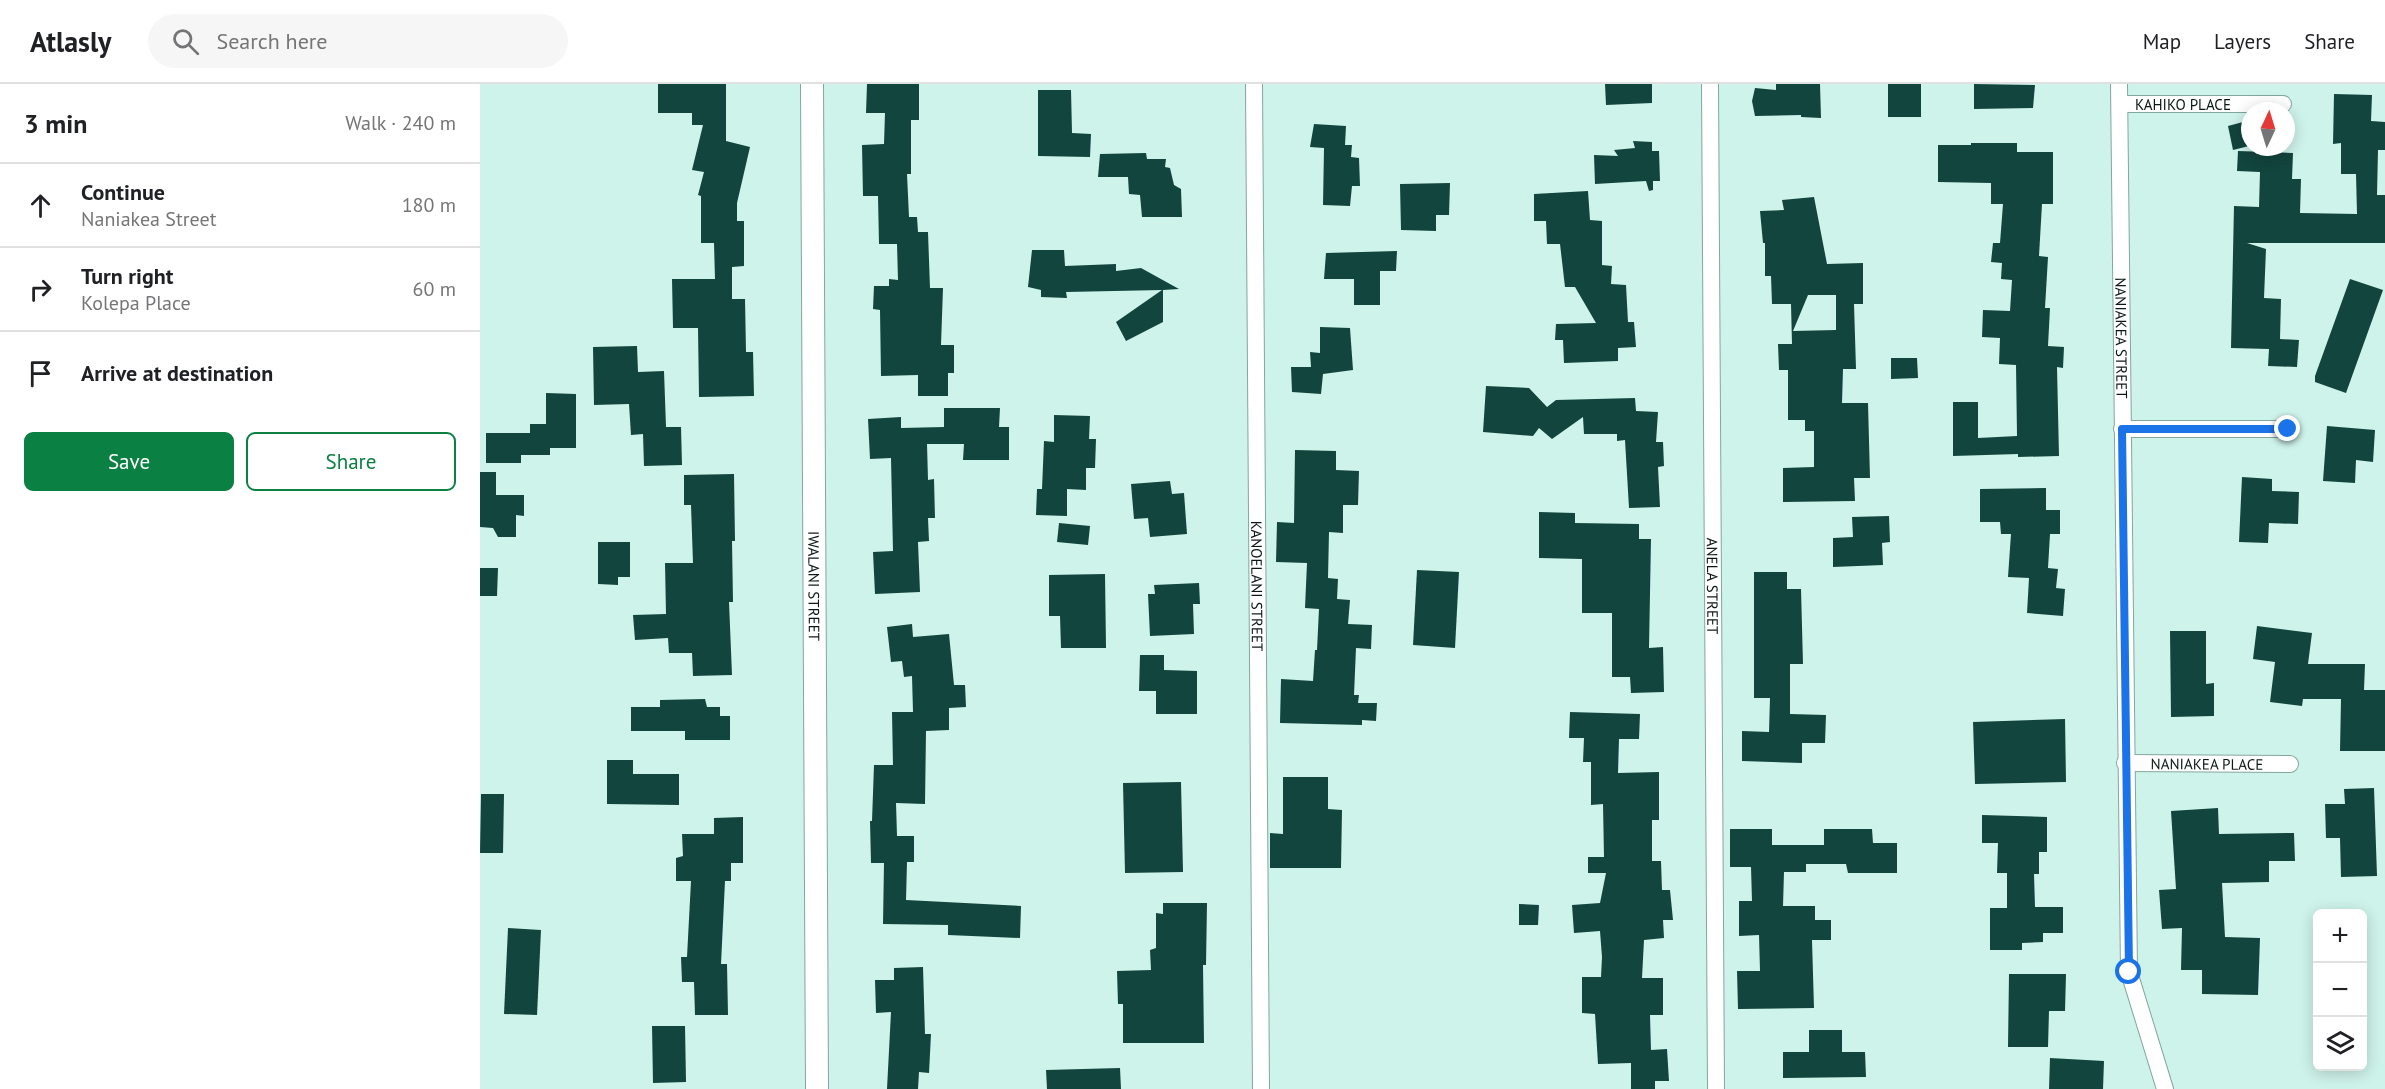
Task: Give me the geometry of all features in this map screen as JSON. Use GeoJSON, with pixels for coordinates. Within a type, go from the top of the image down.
{"type":"FeatureCollection","features":[{"type":"Feature","properties":{"kind":"street","name":"IWALANI STREET"},"geometry":{"type":"LineString","coordinates":[[813,84],[817,1089]]}},
{"type":"Feature","properties":{"kind":"street","name":"KANOELANI STREET"},"geometry":{"type":"LineString","coordinates":[[1254,84],[1261,1089]]}},
{"type":"Feature","properties":{"kind":"street","name":"ANELA STREET"},"geometry":{"type":"LineString","coordinates":[[1710,84],[1716,1089]]}},
{"type":"Feature","properties":{"kind":"street","name":"NANIAKEA STREET"},"geometry":{"type":"LineString","coordinates":[[2119,84],[2129,972],[2165,1089]]}},
{"type":"Feature","properties":{"kind":"street","name":"KAHIKO PLACE"},"geometry":{"type":"LineString","coordinates":[[2120,104],[2241,104]]}},
{"type":"Feature","properties":{"kind":"street"},"geometry":{"type":"LineString","coordinates":[[2122,429],[2288,429]]}},
{"type":"Feature","properties":{"kind":"street","name":"NANIAKEA PLACE"},"geometry":{"type":"LineString","coordinates":[[2126,763],[2290,764]]}},
{"type":"Feature","properties":{"kind":"building"},"geometry":{"type":"Polygon","coordinates":[[[658,84],[726,84],[726,141],[750,147],[737,203],[737,221],[744,221],[744,266],[732,267],[732,299],[745,299],[746,352],[753,352],[754,396],[699,397],[698,328],[673,328],[672,279],[715,279],[714,243],[701,243],[701,196],[698,195],[704,172],[692,170],[703,125],[692,125],[692,113],[658,113],[658,84]]]}},
{"type":"Feature","properties":{"kind":"building"},"geometry":{"type":"Polygon","coordinates":[[[867,84],[919,84],[919,120],[911,120],[911,174],[907,174],[909,217],[917,217],[918,232],[928,232],[930,288],[943,288],[941,345],[954,345],[954,373],[948,373],[948,396],[918,396],[918,375],[881,376],[880,310],[873,309],[874,286],[889,286],[889,279],[898,280],[897,244],[879,244],[878,196],[863,196],[862,145],[884,144],[885,113],[866,113],[867,84]]]}},
{"type":"Feature","properties":{"kind":"building"},"geometry":{"type":"Polygon","coordinates":[[[1605,84],[1652,84],[1652,103],[1606,105],[1605,84]]]}},
{"type":"Feature","properties":{"kind":"building"},"geometry":{"type":"Polygon","coordinates":[[[1776,84],[1820,84],[1821,118],[1801,117],[1801,115],[1755,116],[1752,101],[1755,88],[1776,90],[1776,84]]]}},
{"type":"Feature","properties":{"kind":"building"},"geometry":{"type":"Polygon","coordinates":[[[1888,84],[1921,84],[1921,117],[1888,117],[1888,84]]]}},
{"type":"Feature","properties":{"kind":"building"},"geometry":{"type":"Polygon","coordinates":[[[1974,84],[2035,85],[2033,108],[1974,109],[1974,84]]]}},
{"type":"Feature","properties":{"kind":"building"},"geometry":{"type":"Polygon","coordinates":[[[1038,90],[1071,90],[1072,133],[1091,134],[1090,157],[1038,156],[1038,90]]]}},
{"type":"Feature","properties":{"kind":"building"},"geometry":{"type":"Polygon","coordinates":[[[2334,94],[2372,95],[2371,121],[2385,122],[2385,150],[2378,150],[2377,195],[2385,195],[2385,243],[2247,243],[2266,249],[2264,298],[2281,299],[2280,339],[2299,340],[2297,367],[2268,366],[2269,349],[2231,348],[2234,206],[2259,207],[2260,172],[2237,171],[2238,151],[2241,151],[2241,156],[2293,156],[2292,179],[2301,179],[2300,213],[2357,214],[2356,174],[2341,174],[2341,143],[2333,144],[2334,94]]]}},
{"type":"Feature","properties":{"kind":"building"},"geometry":{"type":"Polygon","coordinates":[[[2241,123],[2241,148],[2233,150],[2228,126],[2241,123]]]}},
{"type":"Feature","properties":{"kind":"building"},"geometry":{"type":"Polygon","coordinates":[[[1314,124],[1346,126],[1345,145],[1352,145],[1351,157],[1359,158],[1360,186],[1352,186],[1350,206],[1323,205],[1324,148],[1310,147],[1314,124]]]}},
{"type":"Feature","properties":{"kind":"building"},"geometry":{"type":"Polygon","coordinates":[[[1633,141],[1652,142],[1652,151],[1659,151],[1660,181],[1653,181],[1653,190],[1649,191],[1646,181],[1595,184],[1594,155],[1618,156],[1614,150],[1635,148],[1633,141]]]}},
{"type":"Feature","properties":{"kind":"building"},"geometry":{"type":"Polygon","coordinates":[[[1971,143],[2017,143],[2017,152],[2053,152],[2053,204],[2042,204],[2039,256],[2048,257],[2045,308],[2050,308],[2048,346],[2064,347],[2063,368],[2057,367],[2059,456],[2018,457],[2018,454],[1953,456],[1953,402],[1978,402],[1978,438],[2017,436],[2016,365],[1999,364],[2000,338],[1982,337],[1983,310],[2010,311],[2012,280],[2001,279],[2002,263],[1991,262],[1993,243],[2000,243],[2003,204],[1991,204],[1991,183],[1938,182],[1938,145],[1971,145],[1971,143]]]}},
{"type":"Feature","properties":{"kind":"building"},"geometry":{"type":"Polygon","coordinates":[[[1146,153],[1147,159],[1166,159],[1165,167],[1170,168],[1174,185],[1181,189],[1182,217],[1142,217],[1140,195],[1129,194],[1128,177],[1098,177],[1100,154],[1146,153]]]}},
{"type":"Feature","properties":{"kind":"building"},"geometry":{"type":"Polygon","coordinates":[[[1450,183],[1449,215],[1436,215],[1436,231],[1401,230],[1400,184],[1450,183]]]}},
{"type":"Feature","properties":{"kind":"building"},"geometry":{"type":"Polygon","coordinates":[[[1588,191],[1590,220],[1602,221],[1602,265],[1612,266],[1611,284],[1626,285],[1628,322],[1634,322],[1636,347],[1618,348],[1618,361],[1564,363],[1563,340],[1555,340],[1556,324],[1596,323],[1575,287],[1565,287],[1560,244],[1547,244],[1546,221],[1534,221],[1534,194],[1588,191]]]}},
{"type":"Feature","properties":{"kind":"building"},"geometry":{"type":"Polygon","coordinates":[[[1814,197],[1827,264],[1863,263],[1863,304],[1854,304],[1856,369],[1843,369],[1842,403],[1868,403],[1870,478],[1854,478],[1855,501],[1783,502],[1783,468],[1814,467],[1814,431],[1805,431],[1805,420],[1788,420],[1788,370],[1779,370],[1778,344],[1792,344],[1791,304],[1772,304],[1771,276],[1765,276],[1765,243],[1763,243],[1760,211],[1784,210],[1782,200],[1814,197]],[[1808,295],[1793,331],[1836,330],[1836,295],[1808,295]]]}},
{"type":"Feature","properties":{"kind":"building"},"geometry":{"type":"Polygon","coordinates":[[[1032,250],[1064,250],[1065,266],[1116,264],[1116,271],[1141,268],[1179,289],[1163,290],[1163,322],[1126,341],[1116,322],[1162,290],[1066,292],[1067,298],[1041,297],[1041,290],[1028,287],[1032,250]]]}},
{"type":"Feature","properties":{"kind":"building"},"geometry":{"type":"Polygon","coordinates":[[[1397,251],[1396,271],[1380,271],[1380,305],[1354,305],[1354,279],[1324,279],[1326,253],[1397,251]]]}},
{"type":"Feature","properties":{"kind":"building"},"geometry":{"type":"Polygon","coordinates":[[[2350,279],[2383,290],[2346,393],[2315,382],[2315,376],[2350,279]]]}},
{"type":"Feature","properties":{"kind":"building"},"geometry":{"type":"Polygon","coordinates":[[[1320,327],[1350,328],[1353,370],[1323,374],[1321,394],[1292,392],[1291,367],[1311,367],[1310,352],[1320,353],[1320,327]]]}},
{"type":"Feature","properties":{"kind":"building"},"geometry":{"type":"Polygon","coordinates":[[[637,346],[638,372],[664,371],[666,427],[681,427],[682,465],[644,466],[643,434],[631,435],[629,404],[594,405],[593,347],[637,346]]]}},
{"type":"Feature","properties":{"kind":"building"},"geometry":{"type":"Polygon","coordinates":[[[1891,358],[1917,358],[1918,378],[1891,379],[1891,358]]]}},
{"type":"Feature","properties":{"kind":"building"},"geometry":{"type":"Polygon","coordinates":[[[1486,386],[1529,388],[1547,407],[1556,400],[1635,398],[1636,411],[1658,412],[1656,442],[1663,442],[1664,466],[1658,467],[1660,507],[1629,508],[1625,440],[1617,441],[1617,434],[1584,434],[1583,417],[1552,439],[1539,428],[1533,436],[1483,432],[1486,386]]]}},
{"type":"Feature","properties":{"kind":"building"},"geometry":{"type":"Polygon","coordinates":[[[546,393],[576,394],[576,448],[550,448],[550,455],[521,455],[521,463],[486,463],[486,433],[530,433],[530,424],[546,424],[546,393]]]}},
{"type":"Feature","properties":{"kind":"building"},"geometry":{"type":"Polygon","coordinates":[[[944,408],[1000,408],[999,427],[1009,427],[1009,460],[963,460],[964,444],[927,444],[928,480],[934,479],[935,518],[928,518],[929,541],[918,542],[920,592],[875,594],[873,552],[893,551],[891,458],[870,459],[868,419],[901,417],[901,428],[944,427],[944,408]]]}},
{"type":"Feature","properties":{"kind":"building"},"geometry":{"type":"Polygon","coordinates":[[[1054,415],[1090,416],[1089,439],[1096,439],[1095,468],[1086,468],[1086,490],[1067,489],[1067,516],[1036,515],[1037,489],[1042,489],[1044,441],[1054,442],[1054,415]]]}},
{"type":"Feature","properties":{"kind":"building"},"geometry":{"type":"Polygon","coordinates":[[[2327,426],[2375,430],[2373,462],[2356,460],[2355,483],[2323,481],[2327,426]]]}},
{"type":"Feature","properties":{"kind":"building"},"geometry":{"type":"Polygon","coordinates":[[[1295,450],[1336,451],[1336,470],[1359,471],[1358,505],[1343,505],[1343,533],[1329,532],[1328,578],[1338,579],[1337,599],[1350,600],[1348,624],[1372,625],[1371,649],[1356,648],[1354,695],[1359,695],[1358,703],[1377,703],[1376,721],[1362,720],[1362,725],[1280,723],[1281,679],[1313,681],[1315,650],[1317,650],[1319,609],[1305,608],[1307,563],[1276,562],[1277,522],[1294,523],[1295,450]]]}},
{"type":"Feature","properties":{"kind":"building"},"geometry":{"type":"Polygon","coordinates":[[[480,472],[496,472],[496,495],[524,495],[524,516],[516,515],[516,537],[498,537],[493,528],[480,527],[480,472]]]}},
{"type":"Feature","properties":{"kind":"building"},"geometry":{"type":"Polygon","coordinates":[[[734,474],[733,602],[729,602],[732,675],[693,676],[692,653],[669,653],[668,638],[635,640],[633,615],[666,614],[665,563],[693,563],[691,505],[684,505],[684,475],[734,474]]]}},
{"type":"Feature","properties":{"kind":"building"},"geometry":{"type":"Polygon","coordinates":[[[2242,477],[2272,479],[2272,491],[2299,492],[2298,524],[2269,523],[2268,543],[2239,542],[2242,477]]]}},
{"type":"Feature","properties":{"kind":"building"},"geometry":{"type":"Polygon","coordinates":[[[1170,481],[1172,494],[1184,493],[1187,534],[1150,537],[1148,518],[1134,519],[1131,484],[1170,481]]]}},
{"type":"Feature","properties":{"kind":"building"},"geometry":{"type":"Polygon","coordinates":[[[2046,488],[2046,510],[2060,510],[2060,534],[2050,534],[2048,568],[2058,569],[2056,588],[2065,589],[2063,616],[2027,613],[2029,578],[2008,577],[2011,534],[2001,534],[2000,522],[1980,522],[1980,489],[2046,488]]]}},
{"type":"Feature","properties":{"kind":"building"},"geometry":{"type":"Polygon","coordinates":[[[1539,512],[1575,513],[1575,523],[1639,524],[1639,539],[1651,539],[1649,648],[1663,647],[1664,692],[1631,693],[1630,677],[1612,677],[1612,613],[1582,613],[1582,559],[1539,558],[1539,512]]]}},
{"type":"Feature","properties":{"kind":"building"},"geometry":{"type":"Polygon","coordinates":[[[1889,516],[1890,542],[1882,543],[1883,565],[1833,567],[1833,538],[1853,537],[1852,517],[1889,516]]]}},
{"type":"Feature","properties":{"kind":"building"},"geometry":{"type":"Polygon","coordinates":[[[1059,523],[1090,526],[1088,545],[1057,542],[1059,523]]]}},
{"type":"Feature","properties":{"kind":"building"},"geometry":{"type":"Polygon","coordinates":[[[598,542],[630,542],[630,577],[618,577],[618,585],[598,584],[598,542]]]}},
{"type":"Feature","properties":{"kind":"building"},"geometry":{"type":"Polygon","coordinates":[[[480,568],[498,568],[497,596],[480,596],[480,568]]]}},
{"type":"Feature","properties":{"kind":"building"},"geometry":{"type":"Polygon","coordinates":[[[1417,570],[1459,572],[1455,648],[1413,645],[1417,570]]]}},
{"type":"Feature","properties":{"kind":"building"},"geometry":{"type":"Polygon","coordinates":[[[1754,572],[1787,572],[1787,589],[1801,589],[1803,664],[1790,664],[1790,714],[1826,715],[1825,743],[1802,743],[1802,763],[1742,761],[1742,731],[1769,732],[1770,698],[1754,698],[1754,572]]]}},
{"type":"Feature","properties":{"kind":"building"},"geometry":{"type":"Polygon","coordinates":[[[1105,574],[1106,648],[1061,648],[1060,616],[1049,616],[1049,575],[1105,574]]]}},
{"type":"Feature","properties":{"kind":"building"},"geometry":{"type":"Polygon","coordinates":[[[1199,583],[1200,604],[1193,604],[1194,634],[1150,636],[1148,594],[1155,594],[1154,585],[1199,583]]]}},
{"type":"Feature","properties":{"kind":"building"},"geometry":{"type":"Polygon","coordinates":[[[912,624],[913,637],[949,634],[954,685],[965,685],[966,707],[949,708],[949,730],[926,731],[925,804],[896,803],[897,836],[914,836],[914,862],[907,862],[906,900],[1021,906],[1020,938],[948,935],[948,925],[883,924],[884,863],[871,863],[870,821],[872,821],[874,765],[893,765],[892,712],[913,712],[912,676],[904,677],[902,661],[891,662],[887,627],[912,624]]]}},
{"type":"Feature","properties":{"kind":"building"},"geometry":{"type":"Polygon","coordinates":[[[2257,626],[2312,633],[2308,664],[2365,664],[2364,690],[2385,690],[2385,751],[2340,751],[2341,699],[2303,699],[2302,706],[2270,702],[2275,662],[2253,659],[2257,626]]]}},
{"type":"Feature","properties":{"kind":"building"},"geometry":{"type":"Polygon","coordinates":[[[2170,631],[2206,631],[2206,684],[2214,683],[2214,716],[2171,717],[2170,631]]]}},
{"type":"Feature","properties":{"kind":"building"},"geometry":{"type":"Polygon","coordinates":[[[1140,655],[1164,655],[1164,670],[1197,671],[1197,714],[1156,714],[1156,691],[1139,691],[1140,655]]]}},
{"type":"Feature","properties":{"kind":"building"},"geometry":{"type":"Polygon","coordinates":[[[705,699],[707,707],[720,707],[720,716],[730,716],[730,740],[685,740],[685,731],[631,731],[631,707],[660,707],[660,700],[705,699]]]}},
{"type":"Feature","properties":{"kind":"building"},"geometry":{"type":"Polygon","coordinates":[[[1570,712],[1640,714],[1639,739],[1619,739],[1618,773],[1659,772],[1659,820],[1652,820],[1652,861],[1661,861],[1662,890],[1670,890],[1673,920],[1663,920],[1664,938],[1644,940],[1642,978],[1663,978],[1663,1015],[1650,1015],[1651,1050],[1667,1049],[1669,1081],[1655,1081],[1655,1089],[1631,1089],[1631,1063],[1598,1064],[1595,1014],[1582,1013],[1582,977],[1601,977],[1600,931],[1574,933],[1572,905],[1600,903],[1606,873],[1588,873],[1588,857],[1604,857],[1603,804],[1591,805],[1591,762],[1583,762],[1584,738],[1569,738],[1570,712]]]}},
{"type":"Feature","properties":{"kind":"building"},"geometry":{"type":"Polygon","coordinates":[[[2065,719],[2066,782],[1975,784],[1973,722],[2065,719]]]}},
{"type":"Feature","properties":{"kind":"building"},"geometry":{"type":"Polygon","coordinates":[[[607,760],[633,760],[633,774],[679,774],[679,805],[607,804],[607,760]]]}},
{"type":"Feature","properties":{"kind":"building"},"geometry":{"type":"Polygon","coordinates":[[[1283,777],[1328,777],[1328,809],[1342,810],[1341,868],[1270,868],[1270,833],[1283,834],[1283,777]]]}},
{"type":"Feature","properties":{"kind":"building"},"geometry":{"type":"Polygon","coordinates":[[[1181,782],[1183,872],[1125,873],[1123,783],[1181,782]]]}},
{"type":"Feature","properties":{"kind":"building"},"geometry":{"type":"Polygon","coordinates":[[[2374,788],[2377,876],[2341,877],[2340,838],[2326,838],[2325,804],[2345,804],[2344,789],[2374,788]]]}},
{"type":"Feature","properties":{"kind":"building"},"geometry":{"type":"Polygon","coordinates":[[[481,794],[504,794],[503,853],[480,853],[481,794]]]}},
{"type":"Feature","properties":{"kind":"building"},"geometry":{"type":"Polygon","coordinates":[[[2218,808],[2219,834],[2294,833],[2295,861],[2269,861],[2269,882],[2222,883],[2225,937],[2260,938],[2258,995],[2202,994],[2202,970],[2181,970],[2182,928],[2162,929],[2159,890],[2176,889],[2171,811],[2218,808]]]}},
{"type":"Feature","properties":{"kind":"building"},"geometry":{"type":"Polygon","coordinates":[[[1982,815],[2047,817],[2047,852],[2039,852],[2039,874],[2034,874],[2035,907],[2063,907],[2063,933],[2043,933],[2043,942],[2022,943],[2022,950],[1990,950],[1990,908],[2007,908],[2007,873],[1997,873],[1998,843],[1982,843],[1982,815]]]}},
{"type":"Feature","properties":{"kind":"building"},"geometry":{"type":"Polygon","coordinates":[[[743,817],[743,863],[731,863],[731,881],[725,881],[721,964],[727,964],[728,1015],[695,1015],[694,982],[682,982],[681,957],[687,957],[691,881],[676,881],[676,858],[683,856],[682,834],[714,834],[714,818],[743,817]]]}},
{"type":"Feature","properties":{"kind":"building"},"geometry":{"type":"Polygon","coordinates":[[[1730,829],[1772,829],[1772,845],[1824,845],[1824,829],[1872,829],[1873,843],[1897,843],[1897,873],[1848,873],[1846,864],[1806,864],[1806,872],[1784,872],[1783,906],[1815,906],[1815,920],[1831,920],[1831,940],[1812,940],[1814,1008],[1738,1009],[1737,971],[1760,971],[1759,935],[1739,936],[1739,901],[1752,901],[1751,867],[1730,867],[1730,829]]]}},
{"type":"Feature","properties":{"kind":"building"},"geometry":{"type":"Polygon","coordinates":[[[1163,903],[1207,903],[1206,965],[1203,965],[1204,1043],[1123,1043],[1123,1004],[1118,1004],[1117,971],[1151,970],[1150,950],[1156,948],[1156,913],[1163,914],[1163,903]]]}},
{"type":"Feature","properties":{"kind":"building"},"geometry":{"type":"Polygon","coordinates":[[[1519,904],[1539,905],[1538,925],[1519,925],[1519,904]]]}},
{"type":"Feature","properties":{"kind":"building"},"geometry":{"type":"Polygon","coordinates":[[[508,928],[541,930],[537,1015],[504,1014],[508,928]]]}},
{"type":"Feature","properties":{"kind":"building"},"geometry":{"type":"Polygon","coordinates":[[[923,967],[925,1034],[931,1034],[929,1073],[919,1072],[918,1089],[887,1089],[891,1012],[876,1013],[875,980],[894,980],[894,968],[923,967]]]}},
{"type":"Feature","properties":{"kind":"building"},"geometry":{"type":"Polygon","coordinates":[[[2009,974],[2066,974],[2065,1011],[2049,1011],[2048,1047],[2008,1047],[2009,974]]]}},
{"type":"Feature","properties":{"kind":"building"},"geometry":{"type":"Polygon","coordinates":[[[652,1026],[685,1026],[686,1082],[653,1083],[652,1026]]]}},
{"type":"Feature","properties":{"kind":"building"},"geometry":{"type":"Polygon","coordinates":[[[1809,1030],[1842,1030],[1842,1052],[1865,1052],[1866,1077],[1783,1078],[1783,1052],[1809,1052],[1809,1030]]]}},
{"type":"Feature","properties":{"kind":"building"},"geometry":{"type":"Polygon","coordinates":[[[2050,1058],[2104,1061],[2103,1089],[2049,1089],[2050,1058]]]}},
{"type":"Feature","properties":{"kind":"building"},"geometry":{"type":"Polygon","coordinates":[[[1120,1068],[1121,1089],[1047,1089],[1046,1070],[1120,1068]]]}},
{"type":"Feature","properties":{"kind":"route"},"geometry":{"type":"LineString","coordinates":[[2129,972],[2122,429],[2288,429]]}}]}
